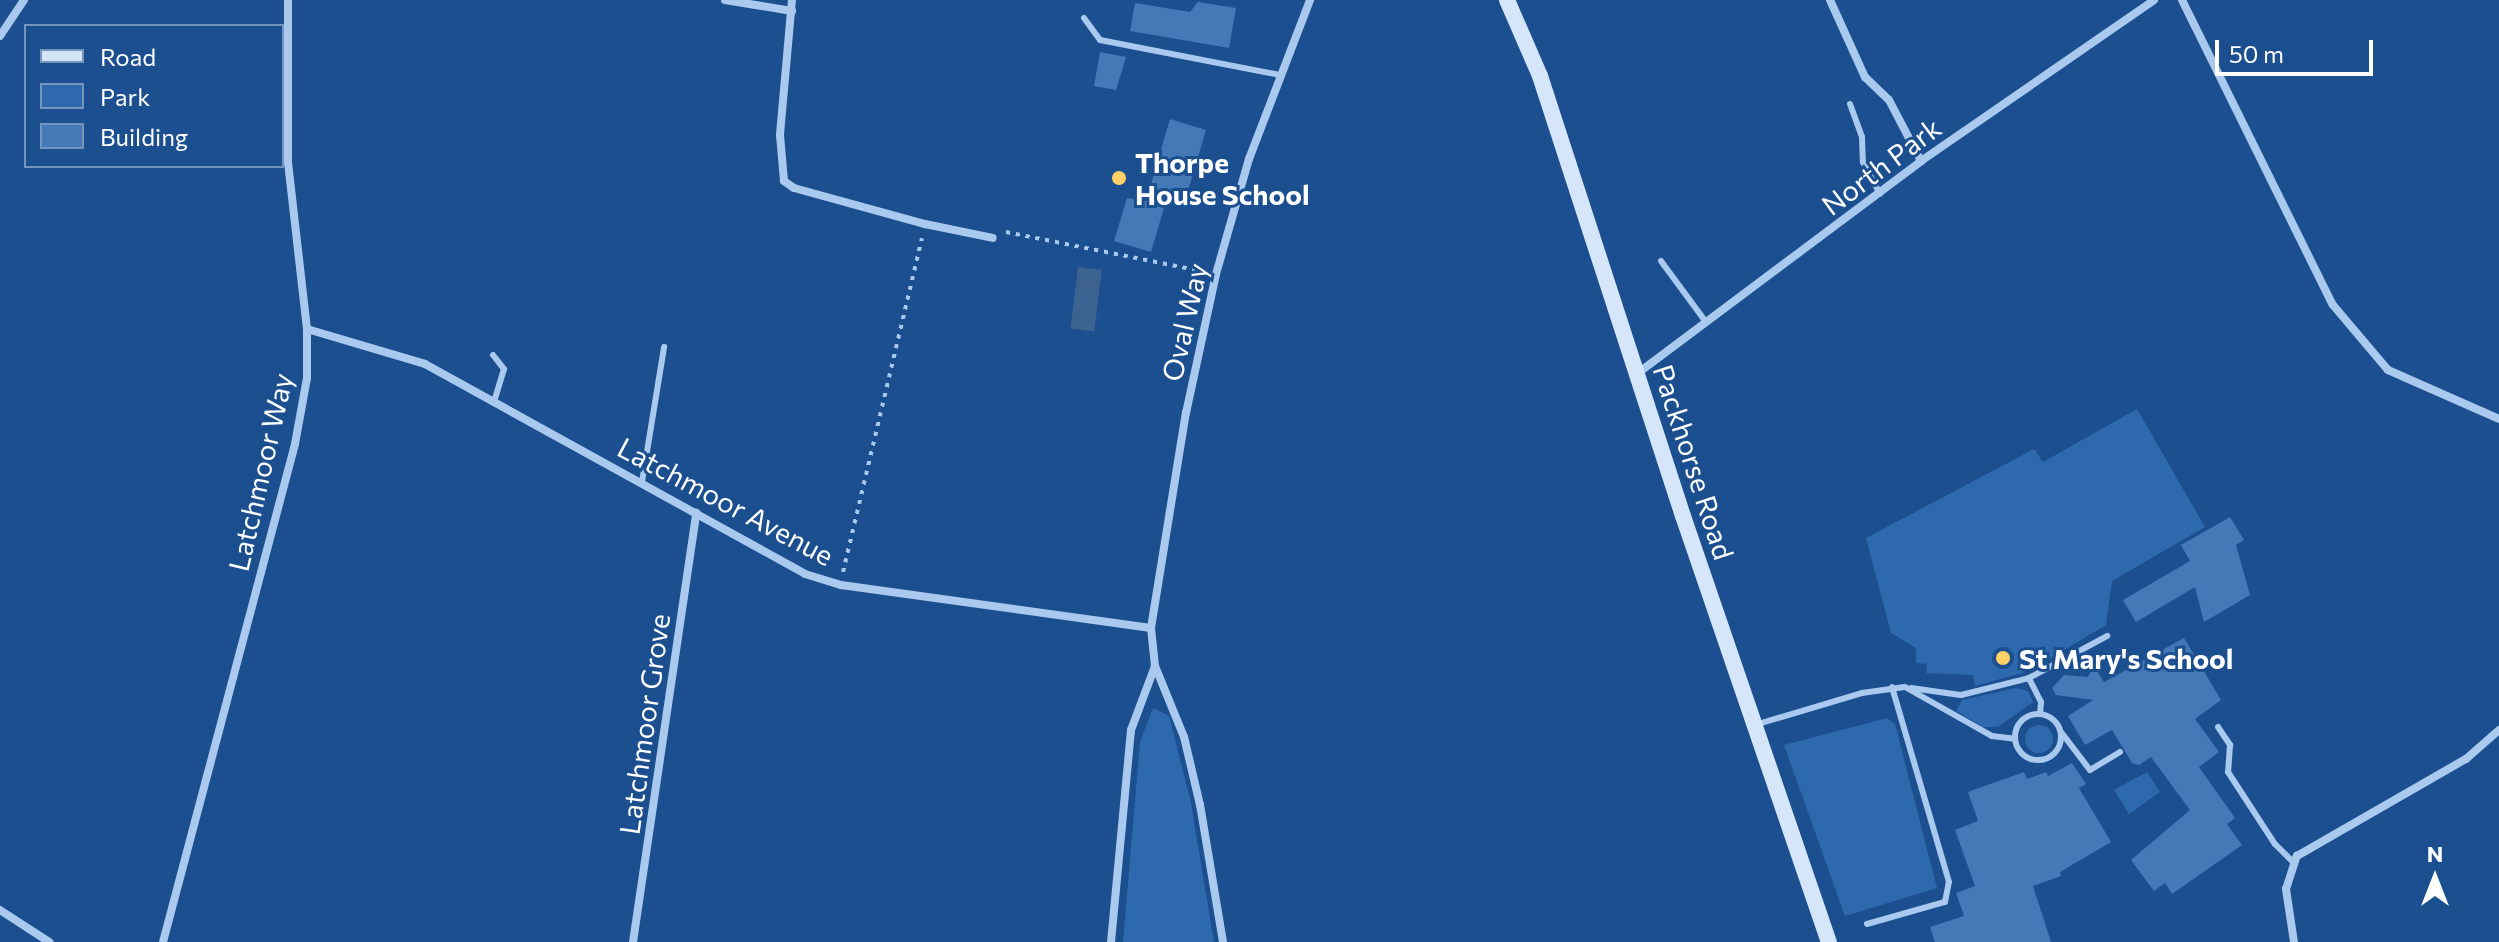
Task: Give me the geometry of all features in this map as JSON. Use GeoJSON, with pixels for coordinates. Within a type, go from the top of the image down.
{"type":"FeatureCollection","features":[{"type":"Feature","properties":{"kind":"main road","name":"Packhorse Road"},"geometry":{"type":"LineString","coordinates":[[1507,0],[1540,76],[1829,942]]}},
{"type":"Feature","properties":{"kind":"street"},"geometry":{"type":"LineString","coordinates":[[0,36],[24,0]]}},
{"type":"Feature","properties":{"kind":"street","name":"Latchmoor Way"},"geometry":{"type":"LineString","coordinates":[[163,942],[295,444],[307,378],[307,329],[288,162],[288,0]]}},
{"type":"Feature","properties":{"kind":"street"},"geometry":{"type":"LineString","coordinates":[[725,0],[792,11]]}},
{"type":"Feature","properties":{"kind":"street"},"geometry":{"type":"LineString","coordinates":[[792,0],[780,135],[784,181],[794,188],[925,224],[993,238]]}},
{"type":"Feature","properties":{"kind":"street","name":"Oval Way"},"geometry":{"type":"LineString","coordinates":[[1223,942],[1184,737],[1155,666],[1151,628],[1186,413],[1216,274],[1249,159],[1310,0]]}},
{"type":"Feature","properties":{"kind":"street"},"geometry":{"type":"LineString","coordinates":[[1830,0],[1865,77],[1889,100],[1921,161]]}},
{"type":"Feature","properties":{"kind":"street","name":"North Park"},"geometry":{"type":"LineString","coordinates":[[1638,373],[1921,161],[2154,0]]}},
{"type":"Feature","properties":{"kind":"street"},"geometry":{"type":"LineString","coordinates":[[2182,0],[2333,305],[2388,370],[2499,419]]}},
{"type":"Feature","properties":{"kind":"street","name":"Latchmoor Avenue"},"geometry":{"type":"LineString","coordinates":[[307,329],[425,364],[805,574],[841,585],[1151,628]]}},
{"type":"Feature","properties":{"kind":"street","name":"Latchmoor Grove"},"geometry":{"type":"LineString","coordinates":[[633,942],[696,513]]}},
{"type":"Feature","properties":{"kind":"street","name":"Oval Way"},"geometry":{"type":"LineString","coordinates":[[1111,942],[1131,730],[1155,666]]}},
{"type":"Feature","properties":{"kind":"street"},"geometry":{"type":"LineString","coordinates":[[2294,942],[2286,889],[2293,862],[2466,759],[2499,730]]}},
{"type":"Feature","properties":{"kind":"street"},"geometry":{"type":"LineString","coordinates":[[0,910],[49,942]]}},
{"type":"Feature","properties":{"kind":"lane"},"geometry":{"type":"LineString","coordinates":[[1084,18],[1100,40],[1280,75]]}},
{"type":"Feature","properties":{"kind":"lane"},"geometry":{"type":"LineString","coordinates":[[1850,104],[1862,137],[1863,162],[1880,194]]}},
{"type":"Feature","properties":{"kind":"lane"},"geometry":{"type":"LineString","coordinates":[[1661,261],[1706,322]]}},
{"type":"Feature","properties":{"kind":"lane"},"geometry":{"type":"LineString","coordinates":[[642,482],[664,347]]}},
{"type":"Feature","properties":{"kind":"lane"},"geometry":{"type":"LineString","coordinates":[[493,355],[504,369],[494,401]]}},
{"type":"Feature","properties":{"kind":"lane"},"geometry":{"type":"LineString","coordinates":[[1755,725],[1892,687],[1961,695],[2029,678],[2107,636]]}},
{"type":"Feature","properties":{"kind":"lane"},"geometry":{"type":"LineString","coordinates":[[2029,678],[2041,702],[2040,714]]}},
{"type":"Feature","properties":{"kind":"lane"},"geometry":{"type":"LineString","coordinates":[[1867,924],[1945,902],[1949,882],[1892,687]]}},
{"type":"Feature","properties":{"kind":"lane"},"geometry":{"type":"LineString","coordinates":[[1905,687],[1992,736],[2015,739]]}},
{"type":"Feature","properties":{"kind":"lane"},"geometry":{"type":"LineString","coordinates":[[2015,739],[2024,719],[2040,714],[2053,719],[2090,770],[2120,752]]}},
{"type":"Feature","properties":{"kind":"lane"},"geometry":{"type":"LineString","coordinates":[[2218,727],[2230,745],[2228,772],[2275,844],[2293,862]]}},
{"type":"Feature","properties":{"kind":"lane"},"geometry":{"type":"LineString","coordinates":[[2015,739],[2027,758],[2041,761],[2059,748],[2061,732]]}},
{"type":"Feature","properties":{"kind":"path"},"geometry":{"type":"LineString","coordinates":[[841,585],[858,492],[925,224]]}},
{"type":"Feature","properties":{"kind":"path"},"geometry":{"type":"LineString","coordinates":[[993,238],[1004,232],[1216,274]]}},
{"type":"Feature","properties":{"kind":"green space"},"geometry":{"type":"Polygon","coordinates":[[[2137,409],[2205,527],[2112,581],[2106,625],[2029,671],[1975,686],[1973,675],[1926,673],[1927,664],[1916,663],[1916,648],[1891,633],[1866,538],[2034,449],[2043,462],[2137,409]]]}},
{"type":"Feature","properties":{"kind":"green space"},"geometry":{"type":"Polygon","coordinates":[[[2016,688],[2028,691],[2033,702],[1998,727],[1983,727],[1956,711],[1962,700],[2016,688]]]}},
{"type":"Feature","properties":{"kind":"green space"},"geometry":{"type":"Polygon","coordinates":[[[1153,708],[1169,716],[1190,798],[1214,942],[1123,942],[1140,742],[1153,708]]]}},
{"type":"Feature","properties":{"kind":"green space"},"geometry":{"type":"Polygon","coordinates":[[[1887,718],[1895,724],[1937,888],[1845,916],[1784,745],[1887,718]]]}},
{"type":"Feature","properties":{"kind":"green space"},"geometry":{"type":"Polygon","coordinates":[[[2039,725],[2049,729],[2053,739],[2049,749],[2039,753],[2029,749],[2025,739],[2029,729],[2039,725]]]}},
{"type":"Feature","properties":{"kind":"green space"},"geometry":{"type":"Polygon","coordinates":[[[2147,772],[2160,792],[2129,814],[2114,790],[2147,772]]]}},
{"type":"Feature","properties":{"kind":"shaded area"},"geometry":{"type":"Polygon","coordinates":[[[1078,267],[1102,270],[1094,331],[1070,329],[1078,267]]]}},
{"type":"Feature","properties":{"kind":"building"},"geometry":{"type":"Polygon","coordinates":[[[1198,2],[1236,8],[1229,48],[1130,31],[1135,3],[1190,12],[1198,2]]]}},
{"type":"Feature","properties":{"kind":"building"},"geometry":{"type":"Polygon","coordinates":[[[1100,52],[1126,57],[1116,90],[1094,86],[1100,52]]]}},
{"type":"Feature","properties":{"kind":"building"},"geometry":{"type":"Polygon","coordinates":[[[1170,119],[1206,130],[1184,204],[1167,198],[1151,252],[1114,241],[1127,198],[1146,201],[1170,119]]]}},
{"type":"Feature","properties":{"kind":"building"},"geometry":{"type":"Polygon","coordinates":[[[2230,517],[2244,540],[2236,545],[2250,595],[2204,622],[2195,587],[2136,622],[2123,600],[2190,561],[2181,545],[2230,517]]]}},
{"type":"Feature","properties":{"kind":"building"},"geometry":{"type":"Polygon","coordinates":[[[2184,638],[2221,700],[2195,719],[2219,752],[2199,767],[2235,818],[2227,824],[2242,845],[2172,894],[2165,883],[2154,891],[2131,860],[2190,810],[2151,757],[2139,765],[2132,763],[2112,730],[2085,745],[2068,716],[2093,700],[2056,695],[2052,688],[2064,675],[2088,677],[2094,666],[2104,682],[2184,638]]]}},
{"type":"Feature","properties":{"kind":"building"},"geometry":{"type":"Polygon","coordinates":[[[2072,763],[2086,784],[2079,788],[2111,842],[2060,872],[2061,876],[2033,886],[2051,942],[1935,942],[1930,927],[1964,916],[1956,893],[1975,886],[1955,830],[1978,821],[1968,792],[2024,772],[2027,779],[2046,772],[2048,776],[2072,763]]]}},
{"type":"Feature","properties":{"kind":"place","name":"Thorpe House School"},"geometry":{"type":"Point","coordinates":[1119,178]}},
{"type":"Feature","properties":{"kind":"place","name":"St Mary's School"},"geometry":{"type":"Point","coordinates":[2003,658]}}]}
